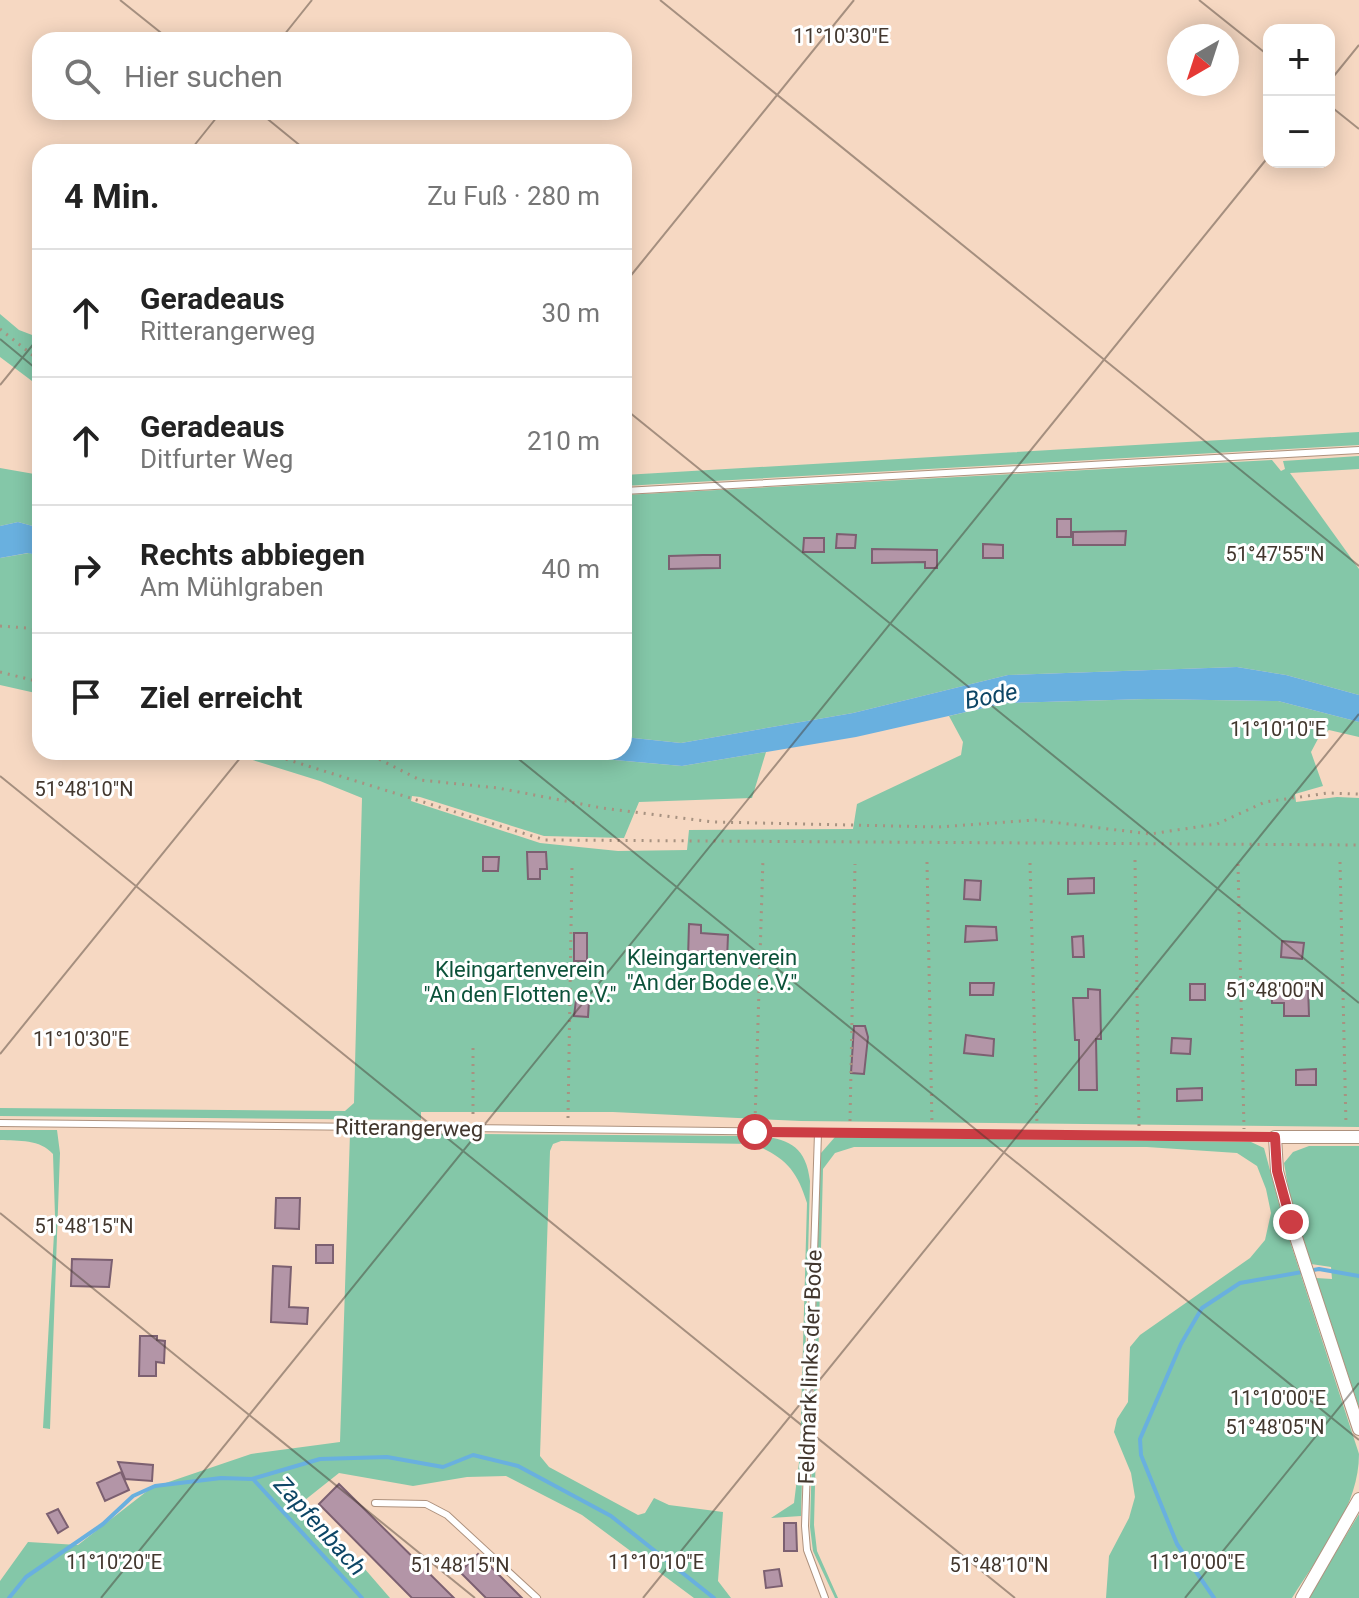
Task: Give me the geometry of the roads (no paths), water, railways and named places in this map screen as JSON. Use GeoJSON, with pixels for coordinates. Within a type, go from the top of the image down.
{"type":"FeatureCollection","features":[{"type":"Feature","properties":{"kind":"street"},"geometry":{"type":"LineString","coordinates":[[1352,1137],[1275,1137],[1277,1171],[1359,1429]]}},
{"type":"Feature","properties":{"kind":"street"},"geometry":{"type":"LineString","coordinates":[[1302,1598],[1359,1499]]}},
{"type":"Feature","properties":{"kind":"lane"},"geometry":{"type":"LineString","coordinates":[[632,491],[1359,450]]}},
{"type":"Feature","properties":{"kind":"lane","name":"Ritterangerweg"},"geometry":{"type":"LineString","coordinates":[[0,1123],[1275,1137]]}},
{"type":"Feature","properties":{"kind":"lane","name":"Feldmark links der Bode"},"geometry":{"type":"LineString","coordinates":[[818,1133],[805,1526],[807,1550],[825,1598]]}},
{"type":"Feature","properties":{"kind":"lane"},"geometry":{"type":"LineString","coordinates":[[375,1503],[426,1504],[447,1515],[537,1598]]}},
{"type":"Feature","properties":{"kind":"water"},"geometry":{"type":"Polygon","coordinates":[[[18,522],[32,526],[32,554],[0,558],[0,526],[18,522]]]}},
{"type":"Feature","properties":{"kind":"water","name":"Bode"},"geometry":{"type":"Polygon","coordinates":[[[1237,667],[1286,675],[1359,695],[1359,722],[1278,701],[1147,699],[1006,703],[856,737],[682,766],[614,760],[632,760],[632,738],[681,743],[853,713],[1008,675],[1237,667]]]}},
{"type":"Feature","properties":{"kind":"waterway"},"geometry":{"type":"LineString","coordinates":[[1214,1598],[1177,1544],[1141,1455],[1140,1439],[1181,1344],[1202,1308],[1240,1283],[1319,1269],[1359,1276]]}},
{"type":"Feature","properties":{"kind":"waterway"},"geometry":{"type":"LineString","coordinates":[[9,1598],[26,1577],[103,1524],[133,1496],[155,1486],[221,1478],[252,1479],[320,1459],[387,1457],[443,1467],[473,1455],[518,1466],[611,1516],[714,1598]]}},
{"type":"Feature","properties":{"kind":"waterway","name":"Zapfenbach"},"geometry":{"type":"LineString","coordinates":[[253,1479],[362,1598]]}},
{"type":"Feature","properties":{"kind":"park label","name":"Kleingartenverein \"An der Bode e.V.\""},"geometry":{"type":"Point","coordinates":[712,970]}},
{"type":"Feature","properties":{"kind":"park label","name":"Kleingartenverein \"An den Flotten e.V.\""},"geometry":{"type":"Point","coordinates":[520,982]}}]}
